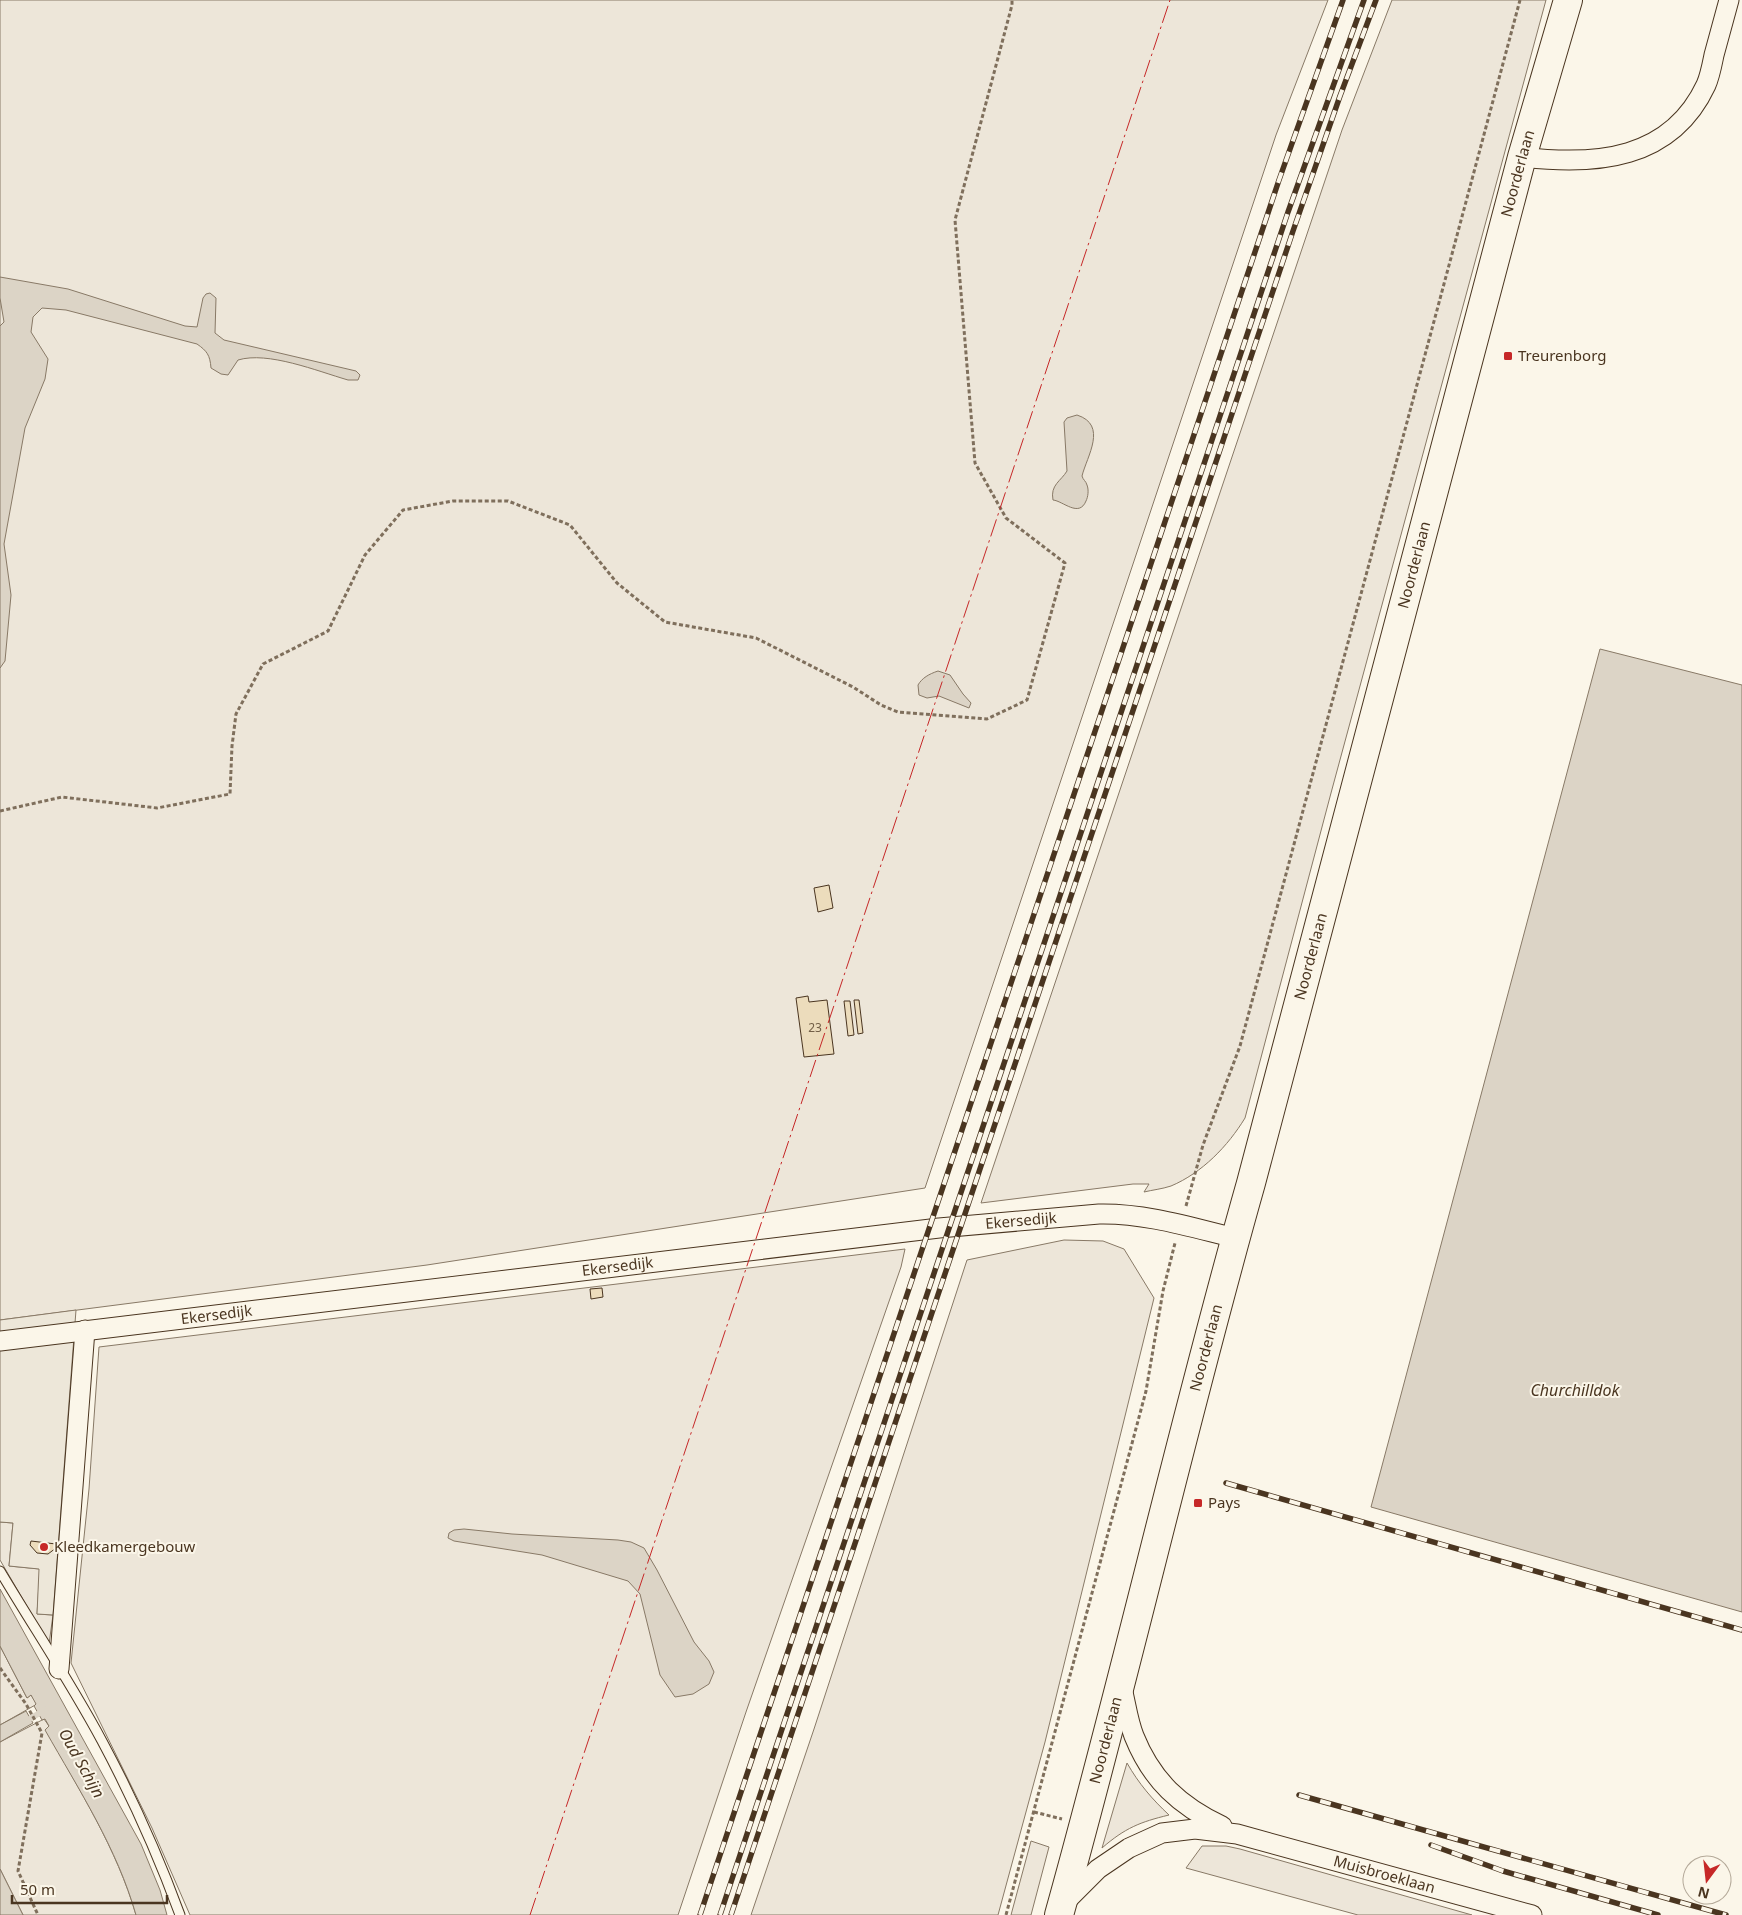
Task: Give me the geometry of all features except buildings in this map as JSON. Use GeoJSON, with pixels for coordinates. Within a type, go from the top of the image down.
{"type":"FeatureCollection","features":[{"type":"Feature","properties":{"kind":"main road","name":"Noorderlaan"},"geometry":{"type":"LineString","coordinates":[[1060,1910],[1121,1684],[1235,1238],[1522,157],[1568,0]]}},
{"type":"Feature","properties":{"kind":"street"},"geometry":{"type":"LineString","coordinates":[[1522,157],[1580,159],[1614,156],[1638,151],[1656,142],[1676,128],[1694,108],[1707,83],[1728,0]]}},
{"type":"Feature","properties":{"kind":"street","name":"Ekersedijk"},"geometry":{"type":"LineString","coordinates":[[0,1341],[934,1228],[1099,1214],[1119,1213],[1143,1216],[1235,1238]]}},
{"type":"Feature","properties":{"kind":"street"},"geometry":{"type":"LineString","coordinates":[[59,1669],[85,1330]]}},
{"type":"Feature","properties":{"kind":"street","name":"Muisbroeklaan"},"geometry":{"type":"LineString","coordinates":[[1121,1684],[1133,1735],[1149,1768],[1170,1792],[1197,1814],[1237,1834]]}},
{"type":"Feature","properties":{"kind":"street","name":"Muisbroeklaan"},"geometry":{"type":"LineString","coordinates":[[1060,1910],[1098,1869],[1128,1848],[1162,1833],[1194,1828],[1237,1834],[1532,1915]]}},
{"type":"Feature","properties":{"kind":"lane"},"geometry":{"type":"LineString","coordinates":[[0,1571],[101,1741],[163,1870],[180,1915]]}},
{"type":"Feature","properties":{"kind":"path"},"geometry":{"type":"LineString","coordinates":[[0,810],[62,797],[157,808],[230,794],[232,746],[236,714],[263,664],[328,631],[365,556],[403,510],[453,502],[508,501],[570,525],[617,583],[665,622],[756,638],[853,687],[881,705],[898,712],[987,719],[1027,700],[1065,563],[1006,518],[975,463],[955,220],[1012,0]]}},
{"type":"Feature","properties":{"kind":"path"},"geometry":{"type":"LineString","coordinates":[[1190,1189],[1203,1145],[1240,1046],[1520,0]]}},
{"type":"Feature","properties":{"kind":"path"},"geometry":{"type":"LineString","coordinates":[[1006,1915],[1146,1391],[1163,1292],[1172,1255]]}},
{"type":"Feature","properties":{"kind":"path"},"geometry":{"type":"LineString","coordinates":[[0,1668],[26,1704],[42,1733],[18,1871],[38,1915]]}},
{"type":"Feature","properties":{"kind":"path"},"geometry":{"type":"LineString","coordinates":[[1034,1812],[1083,1824]]}},
{"type":"Feature","properties":{"kind":"shaded area"},"geometry":{"type":"Polygon","coordinates":[[[0,0],[1328,0],[1276,135],[925,1188],[427,1265],[0,1320],[0,0]]]}},
{"type":"Feature","properties":{"kind":"shaded area"},"geometry":{"type":"Polygon","coordinates":[[[1392,0],[1546,0],[1245,1118],[1231,1139],[1213,1158],[1193,1174],[1171,1186],[1144,1192],[1149,1184],[1133,1184],[981,1203],[1342,130],[1392,0]]]}},
{"type":"Feature","properties":{"kind":"shaded area"},"geometry":{"type":"Polygon","coordinates":[[[1064,1240],[1103,1241],[1124,1249],[1154,1298],[1045,1742],[998,1915],[751,1915],[814,1729],[967,1260],[1064,1240]]]}},
{"type":"Feature","properties":{"kind":"shaded area"},"geometry":{"type":"Polygon","coordinates":[[[905,1249],[901,1267],[746,1712],[678,1915],[190,1915],[152,1828],[71,1663],[89,1489],[99,1347],[905,1249]]]}},
{"type":"Feature","properties":{"kind":"shaded area"},"geometry":{"type":"Polygon","coordinates":[[[76,1310],[53,1615],[37,1614],[39,1569],[9,1566],[13,1523],[0,1522],[0,1320],[76,1310]]]}},
{"type":"Feature","properties":{"kind":"shaded area"},"geometry":{"type":"Polygon","coordinates":[[[0,1522],[13,1523],[9,1566],[40,1569],[37,1614],[53,1615],[49,1644],[0,1560],[0,1522]]]}},
{"type":"Feature","properties":{"kind":"shaded area"},"geometry":{"type":"Polygon","coordinates":[[[0,1646],[27,1698],[31,1695],[37,1704],[0,1725],[0,1646]]]}},
{"type":"Feature","properties":{"kind":"shaded area"},"geometry":{"type":"Polygon","coordinates":[[[44,1719],[49,1726],[46,1730],[108,1843],[119,1867],[136,1915],[23,1915],[0,1869],[0,1742],[44,1719]]]}},
{"type":"Feature","properties":{"kind":"shaded area"},"geometry":{"type":"Polygon","coordinates":[[[1127,1763],[1146,1791],[1169,1815],[1133,1827],[1118,1835],[1102,1848],[1127,1763]]]}},
{"type":"Feature","properties":{"kind":"shaded area"},"geometry":{"type":"Polygon","coordinates":[[[1031,1841],[1049,1847],[1031,1915],[1011,1915],[1031,1841]]]}},
{"type":"Feature","properties":{"kind":"shaded area"},"geometry":{"type":"Polygon","coordinates":[[[1202,1846],[1226,1846],[1240,1849],[1472,1915],[1358,1915],[1186,1868],[1202,1846]]]}},
{"type":"Feature","properties":{"kind":"water"},"geometry":{"type":"Polygon","coordinates":[[[0,277],[68,289],[185,326],[197,327],[203,298],[206,294],[210,293],[216,298],[215,333],[224,340],[356,371],[360,375],[358,380],[348,380],[293,363],[263,358],[238,360],[228,375],[221,374],[211,368],[207,354],[197,344],[66,310],[42,308],[33,317],[31,332],[48,359],[45,379],[25,428],[4,544],[11,595],[5,661],[0,668],[0,326],[4,322],[0,298],[0,277]]]}},
{"type":"Feature","properties":{"kind":"water"},"geometry":{"type":"Polygon","coordinates":[[[1077,415],[1092,426],[1094,433],[1091,451],[1082,476],[1088,487],[1087,498],[1083,506],[1075,508],[1053,500],[1052,495],[1055,487],[1067,471],[1064,422],[1067,418],[1077,415]]]}},
{"type":"Feature","properties":{"kind":"water","name":"Churchilldok"},"geometry":{"type":"Polygon","coordinates":[[[1600,649],[1742,685],[1742,1612],[1371,1507],[1600,649]]]}},
{"type":"Feature","properties":{"kind":"water"},"geometry":{"type":"Polygon","coordinates":[[[938,671],[950,675],[971,703],[969,708],[939,696],[927,698],[919,695],[918,685],[926,676],[938,671]]]}},
{"type":"Feature","properties":{"kind":"water"},"geometry":{"type":"Polygon","coordinates":[[[464,1529],[512,1534],[618,1540],[631,1542],[644,1548],[694,1642],[709,1661],[714,1672],[709,1684],[693,1694],[675,1697],[660,1675],[640,1594],[628,1581],[542,1555],[454,1541],[448,1538],[449,1533],[454,1530],[464,1529]]]}},
{"type":"Feature","properties":{"kind":"water","name":"Oud Schijn"},"geometry":{"type":"Polygon","coordinates":[[[0,1589],[141,1844],[160,1890],[167,1915],[136,1915],[119,1866],[108,1843],[45,1730],[49,1726],[45,1719],[42,1720],[34,1706],[36,1704],[31,1695],[27,1698],[0,1646],[0,1589]]]}},
{"type":"Feature","properties":{"kind":"water"},"geometry":{"type":"Polygon","coordinates":[[[26,1711],[33,1723],[0,1742],[0,1725],[26,1711]]]}},
{"type":"Feature","properties":{"kind":"water"},"geometry":{"type":"Polygon","coordinates":[[[0,1869],[23,1915],[0,1915],[0,1869]]]}},
{"type":"Feature","properties":{"kind":"waterway"},"geometry":{"type":"LineString","coordinates":[[31,1718],[45,1710]]}},
{"type":"Feature","properties":{"kind":"railway"},"geometry":{"type":"LineString","coordinates":[[700,1915],[1279,180],[1343,0]]}},
{"type":"Feature","properties":{"kind":"railway"},"geometry":{"type":"LineString","coordinates":[[720,1915],[1288,212],[1364,0]]}},
{"type":"Feature","properties":{"kind":"railway"},"geometry":{"type":"LineString","coordinates":[[731,1915],[1293,231],[1376,0]]}},
{"type":"Feature","properties":{"kind":"railway"},"geometry":{"type":"LineString","coordinates":[[1226,1483],[1742,1630]]}},
{"type":"Feature","properties":{"kind":"railway"},"geometry":{"type":"LineString","coordinates":[[1299,1795],[1726,1915]]}},
{"type":"Feature","properties":{"kind":"railway"},"geometry":{"type":"LineString","coordinates":[[1431,1845],[1503,1871],[1658,1915]]}},
{"type":"Feature","properties":{"kind":"power"},"geometry":{"type":"LineString","coordinates":[[530,1915],[1170,0]]}},
{"type":"Feature","properties":{"kind":"place","name":"Treurenborg"},"geometry":{"type":"Point","coordinates":[1508,356]}},
{"type":"Feature","properties":{"kind":"place","name":"Pays"},"geometry":{"type":"Point","coordinates":[1198,1503]}},
{"type":"Feature","properties":{"kind":"place","name":"Kleedkamergebouw"},"geometry":{"type":"Point","coordinates":[44,1547]}}]}
